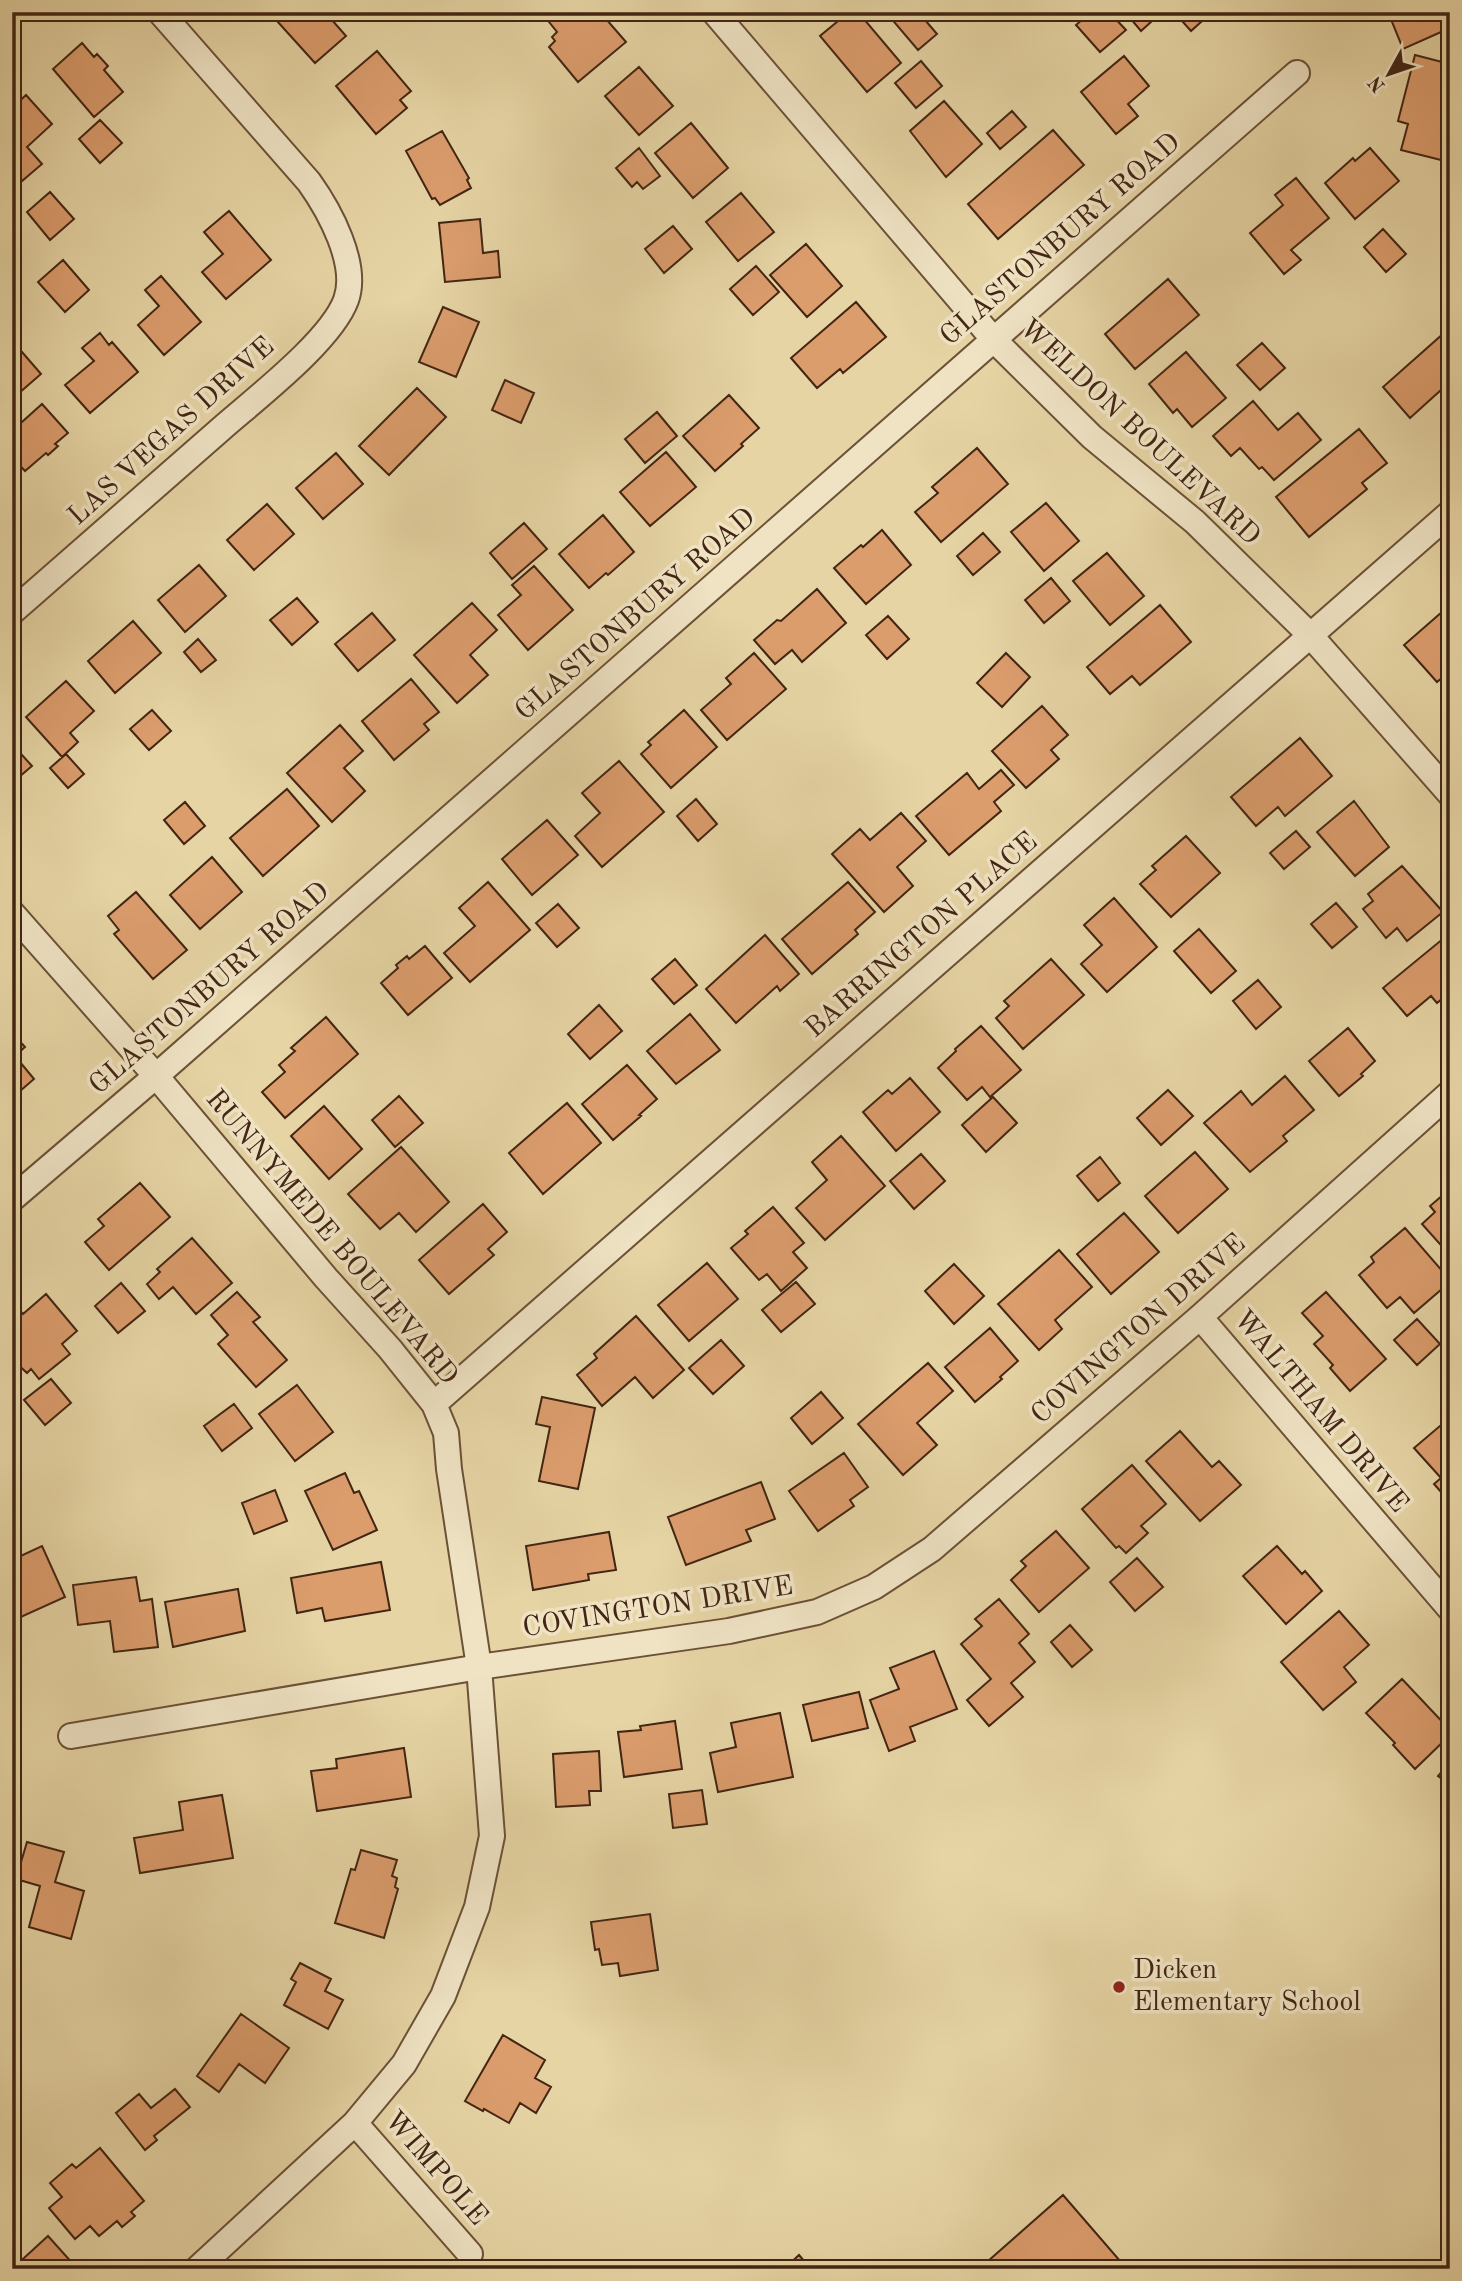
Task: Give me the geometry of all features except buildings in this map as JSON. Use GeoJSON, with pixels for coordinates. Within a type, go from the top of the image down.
{"type":"FeatureCollection","features":[{"type":"Feature","properties":{"kind":"street","name":"LAS VEGAS DRIVE"},"geometry":{"type":"LineString","coordinates":[[12,612],[286,372],[331,328],[346,300],[350,281],[342,244],[326,205],[309,182],[160,12]]}},
{"type":"Feature","properties":{"kind":"street","name":"WELDON BOULEVARD"},"geometry":{"type":"LineString","coordinates":[[724,16],[993,340],[1091,437],[1195,522],[1310,635],[1450,794]]}},
{"type":"Feature","properties":{"kind":"street","name":"GLASTONBURY ROAD"},"geometry":{"type":"LineString","coordinates":[[12,1199],[156,1076],[1297,73]]}},
{"type":"Feature","properties":{"kind":"street","name":"BARRINGTON PLACE"},"geometry":{"type":"LineString","coordinates":[[434,1404],[1450,513]]}},
{"type":"Feature","properties":{"kind":"street","name":"RUNNYMEDE BOULEVARD"},"geometry":{"type":"LineString","coordinates":[[12,913],[156,1076],[434,1404],[446,1433],[479,1667],[492,1836],[477,1907],[443,1996],[404,2064],[355,2123],[197,2269]]}},
{"type":"Feature","properties":{"kind":"street","name":"COVINGTON DRIVE"},"geometry":{"type":"LineString","coordinates":[[71,1736],[479,1667],[729,1632],[817,1612],[874,1587],[932,1549],[1200,1317],[1450,1093]]}},
{"type":"Feature","properties":{"kind":"street","name":"WALTHAM DRIVE"},"geometry":{"type":"LineString","coordinates":[[1200,1317],[1448,1604]]}},
{"type":"Feature","properties":{"kind":"street","name":"WIMPOLE"},"geometry":{"type":"LineString","coordinates":[[355,2123],[470,2254]]}},
{"type":"Feature","properties":{"kind":"place","name":"Dicken Elementary School"},"geometry":{"type":"Point","coordinates":[1119,1987]}}]}
